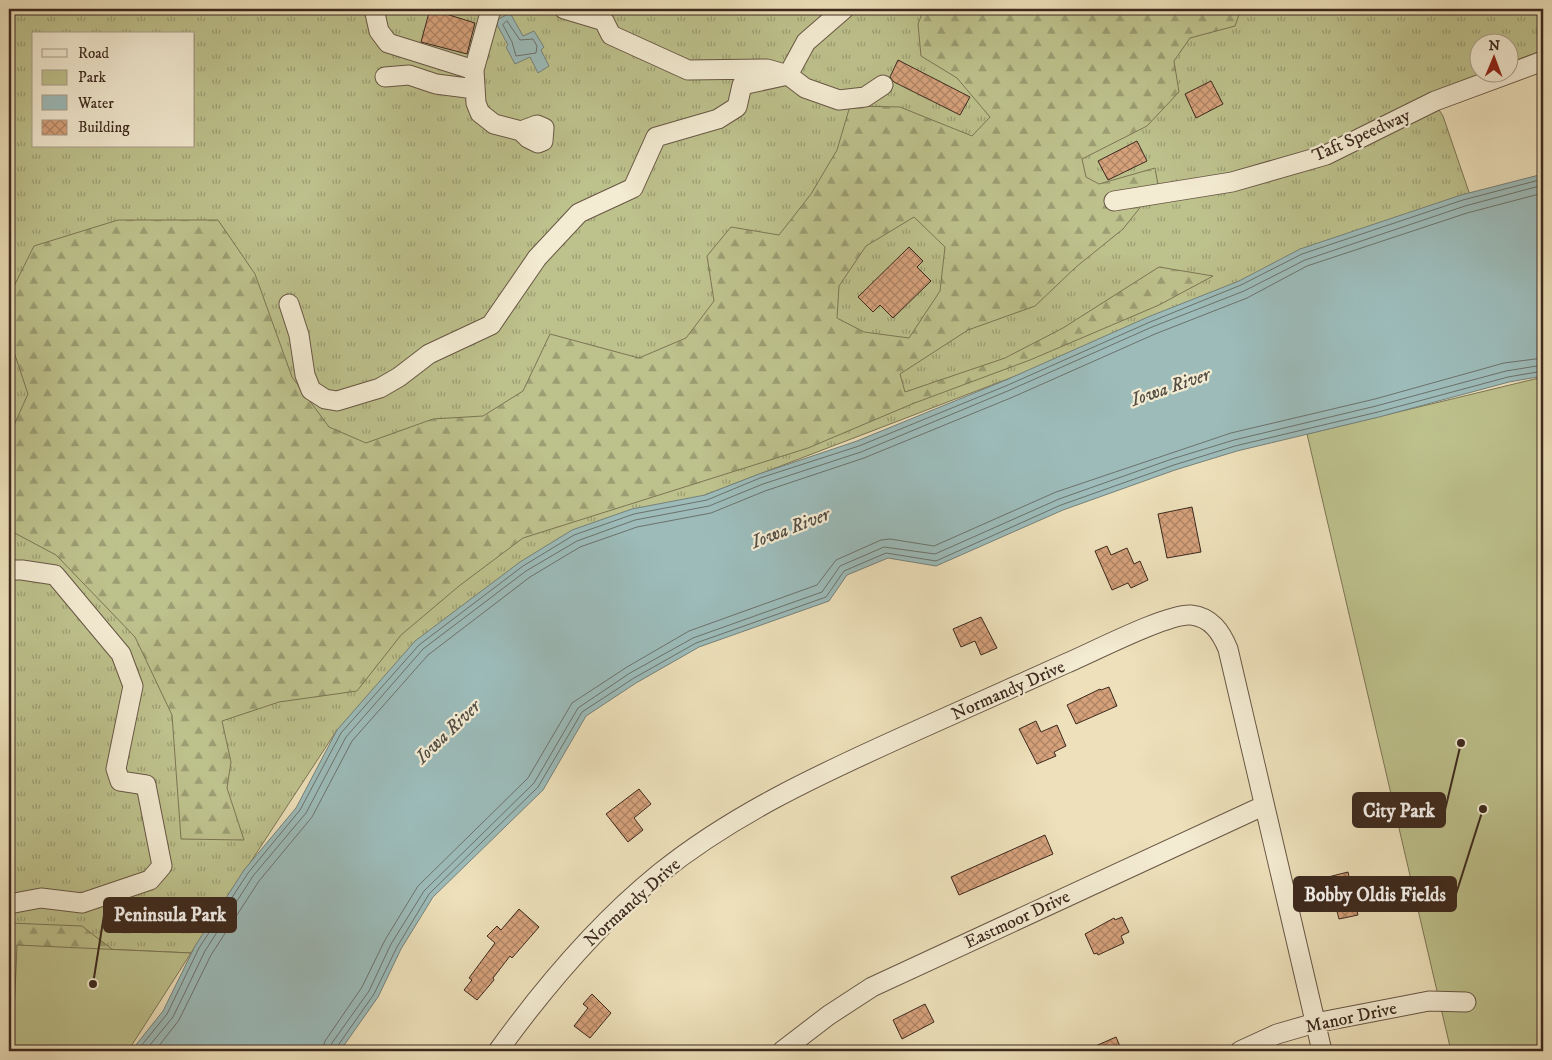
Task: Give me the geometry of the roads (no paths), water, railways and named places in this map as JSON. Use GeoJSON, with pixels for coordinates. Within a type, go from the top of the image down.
{"type":"FeatureCollection","features":[{"type":"Feature","properties":{"kind":"street"},"geometry":{"type":"LineString","coordinates":[[374,9],[379,30],[388,43],[474,70]]}},
{"type":"Feature","properties":{"kind":"street"},"geometry":{"type":"LineString","coordinates":[[490,9],[474,70],[476,103],[480,113],[494,124],[521,131]]}},
{"type":"Feature","properties":{"kind":"street"},"geometry":{"type":"LineString","coordinates":[[564,9],[604,21],[611,35],[688,70],[767,69],[788,75],[806,88],[839,100],[865,97],[884,85]]}},
{"type":"Feature","properties":{"kind":"street"},"geometry":{"type":"LineString","coordinates":[[289,304],[299,335],[304,375],[311,390],[325,399],[337,400],[380,388],[399,377],[429,354],[491,325],[537,258],[580,213],[633,188],[656,137],[718,119],[737,107],[742,85],[788,75],[806,42],[844,9]]}},
{"type":"Feature","properties":{"kind":"street","name":"Taft Speedway"},"geometry":{"type":"LineString","coordinates":[[1114,201],[1232,182],[1326,155],[1435,101],[1543,61]]}},
{"type":"Feature","properties":{"kind":"street"},"geometry":{"type":"LineString","coordinates":[[386,77],[409,75],[436,84],[475,89]]}},
{"type":"Feature","properties":{"kind":"street"},"geometry":{"type":"LineString","coordinates":[[9,570],[55,575],[121,654],[133,686],[116,769],[120,781],[146,786],[162,866],[150,880],[82,903],[41,898],[9,904]]}},
{"type":"Feature","properties":{"kind":"street","name":"Normandy Drive"},"geometry":{"type":"LineString","coordinates":[[498,1051],[565,964],[603,925],[659,873],[745,814],[830,770],[1176,615],[1192,615],[1204,618],[1222,634],[1228,649],[1322,1051]]}},
{"type":"Feature","properties":{"kind":"street","name":"Eastmoor Drive"},"geometry":{"type":"LineString","coordinates":[[782,1051],[821,1021],[872,987],[1264,806]]}},
{"type":"Feature","properties":{"kind":"street","name":"Manor Drive"},"geometry":{"type":"LineString","coordinates":[[1240,1051],[1277,1034],[1315,1023],[1429,1001],[1466,1002]]}},
{"type":"Feature","properties":{"kind":"water"},"geometry":{"type":"Polygon","coordinates":[[[510,13],[523,36],[534,31],[544,47],[541,50],[549,66],[538,73],[530,57],[515,64],[506,47],[508,45],[495,21],[510,13]]]}},
{"type":"Feature","properties":{"kind":"water","name":"Iowa River"},"geometry":{"type":"Polygon","coordinates":[[[1543,174],[1543,376],[1509,382],[1379,417],[1237,451],[1175,470],[1063,510],[936,566],[888,558],[847,575],[829,601],[699,647],[636,683],[586,716],[543,790],[433,897],[401,949],[378,997],[340,1051],[131,1051],[163,1011],[195,946],[244,870],[296,808],[337,730],[415,641],[520,562],[572,530],[632,509],[705,495],[759,474],[857,441],[1006,380],[1148,317],[1239,281],[1300,249],[1461,195],[1543,174]]]}},
{"type":"Feature","properties":{"kind":"place","name":"City Park"},"geometry":{"type":"Point","coordinates":[1461,743]}},
{"type":"Feature","properties":{"kind":"place","name":"Bobby Oldis Fields"},"geometry":{"type":"Point","coordinates":[1483,809]}},
{"type":"Feature","properties":{"kind":"place","name":"Peninsula Park"},"geometry":{"type":"Point","coordinates":[93,984]}}]}
